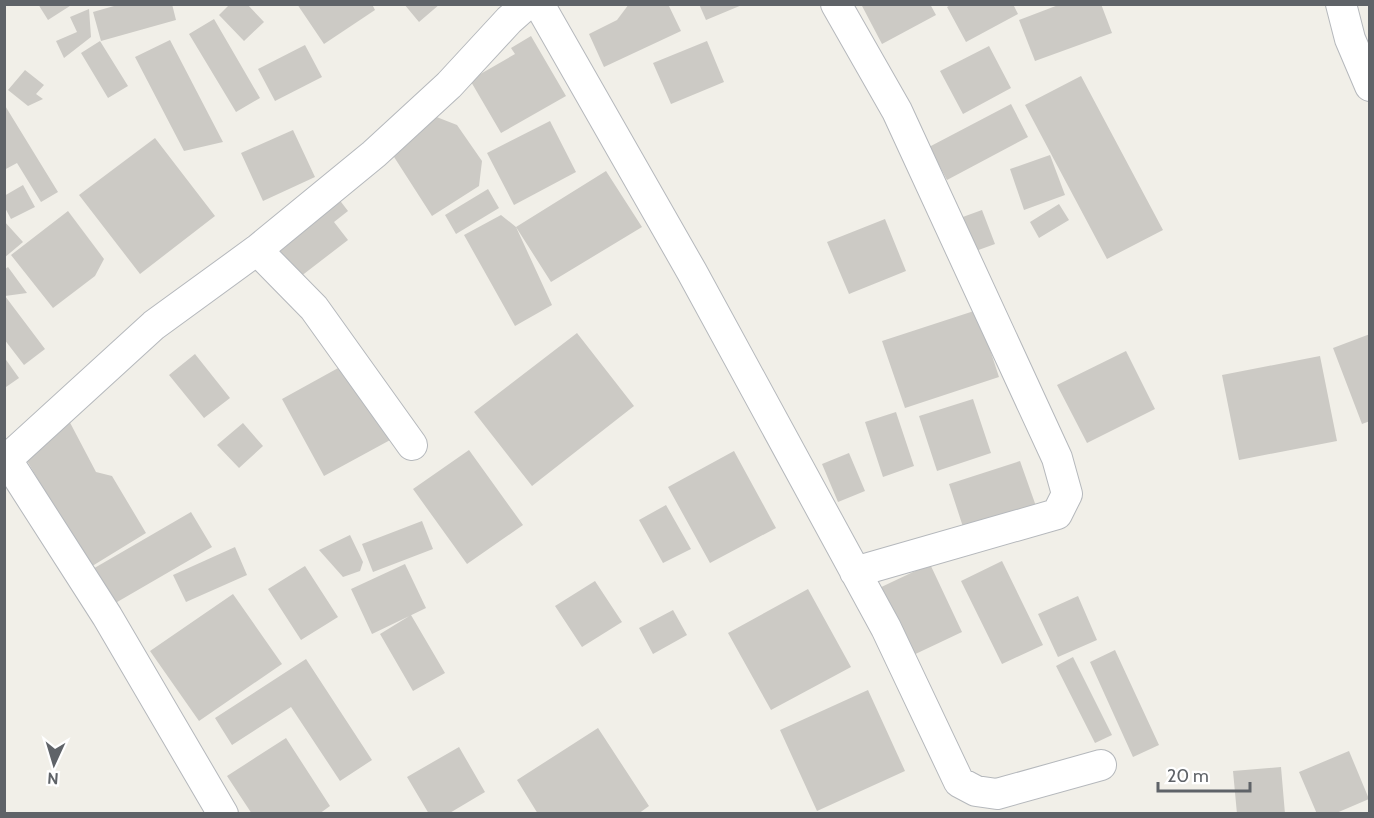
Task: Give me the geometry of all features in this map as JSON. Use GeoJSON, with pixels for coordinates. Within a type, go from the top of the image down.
{"type":"FeatureCollection","features":[{"type":"Feature","properties":{"kind":"street"},"geometry":{"type":"LineString","coordinates":[[223,813],[108,616],[6,461],[154,325],[257,250],[382,146],[449,85],[509,20],[527,4]]}},
{"type":"Feature","properties":{"kind":"street"},"geometry":{"type":"LineString","coordinates":[[539,4],[692,272],[886,628],[959,782],[976,791],[997,794],[1101,765]]}},
{"type":"Feature","properties":{"kind":"street"},"geometry":{"type":"LineString","coordinates":[[836,4],[897,111],[1057,458],[1067,494],[1058,514],[855,572]]}},
{"type":"Feature","properties":{"kind":"street"},"geometry":{"type":"LineString","coordinates":[[1341,4],[1350,39],[1370,86]]}},
{"type":"Feature","properties":{"kind":"street"},"geometry":{"type":"LineString","coordinates":[[257,250],[314,308],[412,445]]}},
{"type":"Feature","properties":{"kind":"building"},"geometry":{"type":"Polygon","coordinates":[[[38,4],[73,4],[48,20],[38,4]]]}},
{"type":"Feature","properties":{"kind":"building"},"geometry":{"type":"Polygon","coordinates":[[[121,4],[172,4],[176,20],[101,41],[93,12],[121,4]]]}},
{"type":"Feature","properties":{"kind":"building"},"geometry":{"type":"Polygon","coordinates":[[[230,4],[247,4],[264,22],[244,41],[219,15],[230,4]]]}},
{"type":"Feature","properties":{"kind":"building"},"geometry":{"type":"Polygon","coordinates":[[[297,4],[372,4],[375,10],[324,44],[297,4]]]}},
{"type":"Feature","properties":{"kind":"building"},"geometry":{"type":"Polygon","coordinates":[[[404,4],[440,4],[419,22],[404,4]]]}},
{"type":"Feature","properties":{"kind":"building"},"geometry":{"type":"Polygon","coordinates":[[[629,4],[668,4],[681,31],[604,67],[589,34],[617,20],[629,4]]]}},
{"type":"Feature","properties":{"kind":"building"},"geometry":{"type":"Polygon","coordinates":[[[699,4],[742,4],[742,5],[706,20],[699,4]]]}},
{"type":"Feature","properties":{"kind":"building"},"geometry":{"type":"Polygon","coordinates":[[[861,4],[930,4],[936,15],[882,44],[861,4]]]}},
{"type":"Feature","properties":{"kind":"building"},"geometry":{"type":"Polygon","coordinates":[[[952,4],[1013,4],[1018,14],[966,42],[947,7],[952,4]]]}},
{"type":"Feature","properties":{"kind":"building"},"geometry":{"type":"Polygon","coordinates":[[[1061,4],[1101,4],[1112,33],[1035,61],[1019,20],[1061,4]]]}},
{"type":"Feature","properties":{"kind":"building"},"geometry":{"type":"Polygon","coordinates":[[[89,9],[91,37],[64,58],[56,41],[77,32],[70,17],[89,9]]]}},
{"type":"Feature","properties":{"kind":"building"},"geometry":{"type":"Polygon","coordinates":[[[214,19],[260,98],[236,112],[189,34],[214,19]]]}},
{"type":"Feature","properties":{"kind":"building"},"geometry":{"type":"Polygon","coordinates":[[[531,36],[566,96],[501,133],[470,80],[515,54],[511,48],[531,36]]]}},
{"type":"Feature","properties":{"kind":"building"},"geometry":{"type":"Polygon","coordinates":[[[170,40],[223,142],[184,151],[135,57],[170,40]]]}},
{"type":"Feature","properties":{"kind":"building"},"geometry":{"type":"Polygon","coordinates":[[[100,41],[128,86],[108,98],[81,53],[100,41]]]}},
{"type":"Feature","properties":{"kind":"building"},"geometry":{"type":"Polygon","coordinates":[[[707,41],[724,82],[671,104],[653,63],[707,41]]]}},
{"type":"Feature","properties":{"kind":"building"},"geometry":{"type":"Polygon","coordinates":[[[305,45],[322,77],[275,101],[258,69],[305,45]]]}},
{"type":"Feature","properties":{"kind":"building"},"geometry":{"type":"Polygon","coordinates":[[[989,46],[1011,88],[963,114],[940,71],[989,46]]]}},
{"type":"Feature","properties":{"kind":"building"},"geometry":{"type":"Polygon","coordinates":[[[25,70],[44,85],[36,94],[43,99],[28,106],[8,90],[25,70]]]}},
{"type":"Feature","properties":{"kind":"building"},"geometry":{"type":"Polygon","coordinates":[[[1081,76],[1163,230],[1107,259],[1025,105],[1081,76]]]}},
{"type":"Feature","properties":{"kind":"building"},"geometry":{"type":"Polygon","coordinates":[[[4,104],[58,192],[41,202],[17,163],[4,170],[4,104]]]}},
{"type":"Feature","properties":{"kind":"building"},"geometry":{"type":"Polygon","coordinates":[[[1011,104],[1028,137],[947,180],[929,147],[1011,104]]]}},
{"type":"Feature","properties":{"kind":"building"},"geometry":{"type":"Polygon","coordinates":[[[434,116],[457,125],[482,161],[479,186],[432,216],[387,146],[434,116]]]}},
{"type":"Feature","properties":{"kind":"building"},"geometry":{"type":"Polygon","coordinates":[[[550,121],[576,172],[514,205],[487,153],[550,121]]]}},
{"type":"Feature","properties":{"kind":"building"},"geometry":{"type":"Polygon","coordinates":[[[293,130],[315,177],[263,201],[241,153],[293,130]]]}},
{"type":"Feature","properties":{"kind":"building"},"geometry":{"type":"Polygon","coordinates":[[[155,138],[215,216],[140,274],[79,195],[155,138]]]}},
{"type":"Feature","properties":{"kind":"building"},"geometry":{"type":"Polygon","coordinates":[[[1050,155],[1065,195],[1024,210],[1010,169],[1050,155]]]}},
{"type":"Feature","properties":{"kind":"building"},"geometry":{"type":"Polygon","coordinates":[[[606,171],[642,227],[551,282],[516,227],[606,171]]]}},
{"type":"Feature","properties":{"kind":"building"},"geometry":{"type":"Polygon","coordinates":[[[23,185],[35,207],[11,219],[4,206],[4,196],[23,185]]]}},
{"type":"Feature","properties":{"kind":"building"},"geometry":{"type":"Polygon","coordinates":[[[488,189],[499,208],[456,234],[445,215],[488,189]]]}},
{"type":"Feature","properties":{"kind":"building"},"geometry":{"type":"Polygon","coordinates":[[[338,198],[348,211],[334,222],[348,240],[296,280],[272,250],[338,198]]]}},
{"type":"Feature","properties":{"kind":"building"},"geometry":{"type":"Polygon","coordinates":[[[1059,204],[1069,220],[1039,238],[1030,222],[1059,204]]]}},
{"type":"Feature","properties":{"kind":"building"},"geometry":{"type":"Polygon","coordinates":[[[982,210],[995,244],[973,252],[960,218],[982,210]]]}},
{"type":"Feature","properties":{"kind":"building"},"geometry":{"type":"Polygon","coordinates":[[[68,211],[104,259],[95,276],[53,308],[11,255],[68,211]]]}},
{"type":"Feature","properties":{"kind":"building"},"geometry":{"type":"Polygon","coordinates":[[[501,215],[516,227],[552,305],[515,326],[464,235],[501,215]]]}},
{"type":"Feature","properties":{"kind":"building"},"geometry":{"type":"Polygon","coordinates":[[[885,219],[906,271],[849,294],[827,242],[885,219]]]}},
{"type":"Feature","properties":{"kind":"building"},"geometry":{"type":"Polygon","coordinates":[[[4,221],[23,242],[4,258],[4,221]]]}},
{"type":"Feature","properties":{"kind":"building"},"geometry":{"type":"Polygon","coordinates":[[[8,267],[27,293],[5,296],[45,349],[24,365],[4,339],[4,270],[8,267]]]}},
{"type":"Feature","properties":{"kind":"building"},"geometry":{"type":"Polygon","coordinates":[[[977,310],[999,377],[905,408],[882,341],[977,310]]]}},
{"type":"Feature","properties":{"kind":"building"},"geometry":{"type":"Polygon","coordinates":[[[577,333],[634,406],[532,486],[474,412],[577,333]]]}},
{"type":"Feature","properties":{"kind":"building"},"geometry":{"type":"Polygon","coordinates":[[[1370,334],[1370,421],[1362,424],[1333,348],[1370,334]]]}},
{"type":"Feature","properties":{"kind":"building"},"geometry":{"type":"Polygon","coordinates":[[[1126,351],[1155,409],[1087,443],[1057,385],[1126,351]]]}},
{"type":"Feature","properties":{"kind":"building"},"geometry":{"type":"Polygon","coordinates":[[[195,354],[230,398],[204,418],[169,375],[195,354]]]}},
{"type":"Feature","properties":{"kind":"building"},"geometry":{"type":"Polygon","coordinates":[[[1320,356],[1337,441],[1239,460],[1222,375],[1320,356]]]}},
{"type":"Feature","properties":{"kind":"building"},"geometry":{"type":"Polygon","coordinates":[[[4,357],[19,378],[6,387],[4,385],[4,357]]]}},
{"type":"Feature","properties":{"kind":"building"},"geometry":{"type":"Polygon","coordinates":[[[349,362],[392,439],[324,476],[282,399],[349,362]]]}},
{"type":"Feature","properties":{"kind":"building"},"geometry":{"type":"Polygon","coordinates":[[[973,399],[991,453],[937,471],[919,416],[973,399]]]}},
{"type":"Feature","properties":{"kind":"building"},"geometry":{"type":"Polygon","coordinates":[[[896,412],[914,466],[883,477],[865,422],[896,412]]]}},
{"type":"Feature","properties":{"kind":"building"},"geometry":{"type":"Polygon","coordinates":[[[66,415],[96,472],[112,476],[146,533],[89,568],[22,452],[66,415]]]}},
{"type":"Feature","properties":{"kind":"building"},"geometry":{"type":"Polygon","coordinates":[[[243,423],[263,446],[239,468],[217,445],[243,423]]]}},
{"type":"Feature","properties":{"kind":"building"},"geometry":{"type":"Polygon","coordinates":[[[469,450],[523,525],[467,564],[413,489],[469,450]]]}},
{"type":"Feature","properties":{"kind":"building"},"geometry":{"type":"Polygon","coordinates":[[[734,451],[776,528],[710,563],[668,487],[734,451]]]}},
{"type":"Feature","properties":{"kind":"building"},"geometry":{"type":"Polygon","coordinates":[[[849,453],[865,491],[838,502],[822,464],[849,453]]]}},
{"type":"Feature","properties":{"kind":"building"},"geometry":{"type":"Polygon","coordinates":[[[1020,461],[1037,509],[965,533],[949,484],[1020,461]]]}},
{"type":"Feature","properties":{"kind":"building"},"geometry":{"type":"Polygon","coordinates":[[[666,505],[691,549],[663,563],[639,520],[666,505]]]}},
{"type":"Feature","properties":{"kind":"building"},"geometry":{"type":"Polygon","coordinates":[[[191,512],[212,547],[112,605],[91,570],[191,512]]]}},
{"type":"Feature","properties":{"kind":"building"},"geometry":{"type":"Polygon","coordinates":[[[422,521],[433,549],[373,572],[362,544],[422,521]]]}},
{"type":"Feature","properties":{"kind":"building"},"geometry":{"type":"Polygon","coordinates":[[[350,535],[363,562],[360,571],[343,577],[319,550],[350,535]]]}},
{"type":"Feature","properties":{"kind":"building"},"geometry":{"type":"Polygon","coordinates":[[[235,547],[247,575],[186,602],[173,575],[235,547]]]}},
{"type":"Feature","properties":{"kind":"building"},"geometry":{"type":"Polygon","coordinates":[[[1002,561],[1043,645],[1002,664],[961,581],[1002,561]]]}},
{"type":"Feature","properties":{"kind":"building"},"geometry":{"type":"Polygon","coordinates":[[[405,564],[426,608],[372,634],[351,589],[405,564]]]}},
{"type":"Feature","properties":{"kind":"building"},"geometry":{"type":"Polygon","coordinates":[[[930,564],[962,632],[907,658],[875,590],[930,564]]]}},
{"type":"Feature","properties":{"kind":"building"},"geometry":{"type":"Polygon","coordinates":[[[305,566],[338,617],[301,640],[268,589],[305,566]]]}},
{"type":"Feature","properties":{"kind":"building"},"geometry":{"type":"Polygon","coordinates":[[[595,581],[622,622],[582,647],[555,606],[595,581]]]}},
{"type":"Feature","properties":{"kind":"building"},"geometry":{"type":"Polygon","coordinates":[[[808,589],[851,667],[771,710],[728,633],[808,589]]]}},
{"type":"Feature","properties":{"kind":"building"},"geometry":{"type":"Polygon","coordinates":[[[233,594],[282,664],[199,721],[150,651],[233,594]]]}},
{"type":"Feature","properties":{"kind":"building"},"geometry":{"type":"Polygon","coordinates":[[[1078,596],[1097,640],[1058,657],[1038,614],[1078,596]]]}},
{"type":"Feature","properties":{"kind":"building"},"geometry":{"type":"Polygon","coordinates":[[[673,610],[687,635],[653,654],[639,628],[673,610]]]}},
{"type":"Feature","properties":{"kind":"building"},"geometry":{"type":"Polygon","coordinates":[[[411,615],[445,673],[413,691],[380,634],[411,615]]]}},
{"type":"Feature","properties":{"kind":"building"},"geometry":{"type":"Polygon","coordinates":[[[1115,650],[1159,745],[1133,757],[1090,662],[1115,650]]]}},
{"type":"Feature","properties":{"kind":"building"},"geometry":{"type":"Polygon","coordinates":[[[1073,657],[1112,735],[1095,743],[1056,666],[1073,657]]]}},
{"type":"Feature","properties":{"kind":"building"},"geometry":{"type":"Polygon","coordinates":[[[306,659],[372,760],[340,781],[291,707],[232,745],[215,718],[306,659]]]}},
{"type":"Feature","properties":{"kind":"building"},"geometry":{"type":"Polygon","coordinates":[[[868,690],[905,771],[817,811],[780,730],[868,690]]]}},
{"type":"Feature","properties":{"kind":"building"},"geometry":{"type":"Polygon","coordinates":[[[598,728],[649,806],[638,814],[538,814],[517,780],[598,728]]]}},
{"type":"Feature","properties":{"kind":"building"},"geometry":{"type":"Polygon","coordinates":[[[286,738],[330,806],[319,814],[252,814],[227,776],[286,738]]]}},
{"type":"Feature","properties":{"kind":"building"},"geometry":{"type":"Polygon","coordinates":[[[459,747],[485,792],[448,814],[429,814],[407,777],[459,747]]]}},
{"type":"Feature","properties":{"kind":"building"},"geometry":{"type":"Polygon","coordinates":[[[1349,751],[1369,799],[1334,814],[1317,814],[1299,772],[1349,751]]]}},
{"type":"Feature","properties":{"kind":"building"},"geometry":{"type":"Polygon","coordinates":[[[1281,767],[1285,814],[1237,814],[1233,771],[1281,767]]]}}]}
